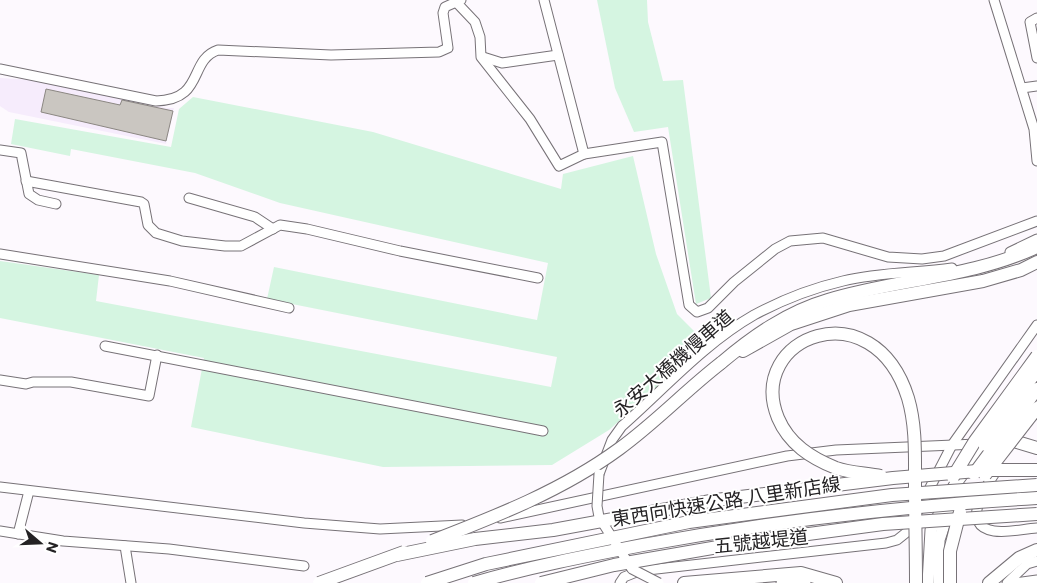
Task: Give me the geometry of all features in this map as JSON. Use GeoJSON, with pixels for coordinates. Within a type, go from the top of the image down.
{"type":"FeatureCollection","features":[{"type":"Feature","properties":{"kind":"highway"},"geometry":{"type":"LineString","coordinates":[[319,583],[514,509],[599,463],[620,448],[754,334],[788,316],[826,300],[859,291],[969,272],[1012,258],[1037,247]]}},
{"type":"Feature","properties":{"kind":"highway"},"geometry":{"type":"LineString","coordinates":[[721,363],[791,324],[849,305],[983,282],[1021,270],[1037,262]]}},
{"type":"Feature","properties":{"kind":"highway"},"geometry":{"type":"LineString","coordinates":[[893,478],[837,468],[806,453],[785,433],[773,397],[775,376],[784,359],[797,346],[811,338],[830,334],[851,335],[867,342],[885,354],[899,376],[908,400],[914,433],[916,583]]}},
{"type":"Feature","properties":{"kind":"highway"},"geometry":{"type":"LineString","coordinates":[[931,530],[940,500],[958,468],[975,441],[1037,356]]}},
{"type":"Feature","properties":{"kind":"highway"},"geometry":{"type":"LineString","coordinates":[[952,502],[1037,389]]}},
{"type":"Feature","properties":{"kind":"highway"},"geometry":{"type":"LineString","coordinates":[[950,583],[950,551],[962,509],[968,496],[1037,408]]}},
{"type":"Feature","properties":{"kind":"highway"},"geometry":{"type":"LineString","coordinates":[[1017,442],[1037,448]]}},
{"type":"Feature","properties":{"kind":"highway"},"geometry":{"type":"LineString","coordinates":[[396,555],[475,539],[553,530],[716,500],[893,478],[989,470],[1037,470]]}},
{"type":"Feature","properties":{"kind":"highway","name":"東西向快速公路 八里新店線"},"geometry":{"type":"LineString","coordinates":[[426,583],[486,564],[689,522],[892,494],[1037,485]]}},
{"type":"Feature","properties":{"kind":"highway","name":"東西向快速公路 八里新店線"},"geometry":{"type":"LineString","coordinates":[[474,583],[548,564],[792,520],[905,508],[1037,498]]}},
{"type":"Feature","properties":{"kind":"highway"},"geometry":{"type":"LineString","coordinates":[[541,583],[614,565],[741,543],[883,524],[1037,514]]}},
{"type":"Feature","properties":{"kind":"highway"},"geometry":{"type":"LineString","coordinates":[[989,583],[1019,558],[1037,550]]}},
{"type":"Feature","properties":{"kind":"highway"},"geometry":{"type":"LineString","coordinates":[[684,583],[801,573],[836,583]]}},
{"type":"Feature","properties":{"kind":"main road"},"geometry":{"type":"LineString","coordinates":[[928,583],[931,530],[954,486],[1037,372]]}},
{"type":"Feature","properties":{"kind":"main road"},"geometry":{"type":"LineString","coordinates":[[939,583],[939,540],[952,502],[984,445]]}},
{"type":"Feature","properties":{"kind":"street"},"geometry":{"type":"LineString","coordinates":[[544,0],[584,154]]}},
{"type":"Feature","properties":{"kind":"street"},"geometry":{"type":"LineString","coordinates":[[994,0],[1034,129],[1037,161]]}},
{"type":"Feature","properties":{"kind":"street"},"geometry":{"type":"LineString","coordinates":[[0,68],[156,100],[168,100],[178,98],[188,90],[207,56],[218,50],[331,55],[439,52],[448,48],[443,13],[445,7],[458,1],[475,22],[480,37],[481,57],[530,119],[559,166],[584,154],[662,142],[689,305],[697,312],[708,308],[734,282],[774,249],[790,240],[823,238],[888,257],[922,259],[944,256],[1037,221]]}},
{"type":"Feature","properties":{"kind":"street"},"geometry":{"type":"LineString","coordinates":[[1037,18],[1030,22],[1037,58]]}},
{"type":"Feature","properties":{"kind":"street"},"geometry":{"type":"LineString","coordinates":[[481,57],[502,63],[558,55]]}},
{"type":"Feature","properties":{"kind":"street"},"geometry":{"type":"LineString","coordinates":[[1022,88],[1037,86]]}},
{"type":"Feature","properties":{"kind":"street"},"geometry":{"type":"LineString","coordinates":[[0,150],[21,153],[29,194],[33,198],[56,204]]}},
{"type":"Feature","properties":{"kind":"street"},"geometry":{"type":"LineString","coordinates":[[26,181],[141,202],[144,204],[148,225],[156,233],[182,240],[225,246],[241,246],[280,225],[307,229],[400,251],[538,278]]}},
{"type":"Feature","properties":{"kind":"street"},"geometry":{"type":"LineString","coordinates":[[189,198],[256,217],[273,228]]}},
{"type":"Feature","properties":{"kind":"street","name":"永安大橋機慢車道"},"geometry":{"type":"LineString","coordinates":[[658,583],[632,569],[599,517],[599,474],[612,440],[622,426],[709,348],[753,316],[784,301],[841,281],[875,275],[976,265],[1037,239]]}},
{"type":"Feature","properties":{"kind":"street"},"geometry":{"type":"LineString","coordinates":[[0,254],[170,281],[289,308]]}},
{"type":"Feature","properties":{"kind":"street"},"geometry":{"type":"LineString","coordinates":[[952,445],[1037,325]]}},
{"type":"Feature","properties":{"kind":"street"},"geometry":{"type":"LineString","coordinates":[[105,346],[543,431]]}},
{"type":"Feature","properties":{"kind":"street"},"geometry":{"type":"LineString","coordinates":[[0,380],[26,384],[33,382],[71,382],[149,396],[156,355]]}},
{"type":"Feature","properties":{"kind":"street"},"geometry":{"type":"LineString","coordinates":[[1037,414],[988,483],[977,509],[977,519],[982,526],[991,530],[1037,528]]}},
{"type":"Feature","properties":{"kind":"street"},"geometry":{"type":"LineString","coordinates":[[0,488],[304,523],[380,529],[454,526],[524,514],[786,456],[836,450],[1037,441]]}},
{"type":"Feature","properties":{"kind":"street","name":"五號越堤道"},"geometry":{"type":"LineString","coordinates":[[620,583],[624,577],[639,571],[886,543],[897,540],[907,532],[952,445]]}},
{"type":"Feature","properties":{"kind":"street"},"geometry":{"type":"LineString","coordinates":[[18,534],[29,491]]}},
{"type":"Feature","properties":{"kind":"street"},"geometry":{"type":"LineString","coordinates":[[0,532],[63,541],[170,549],[304,566]]}},
{"type":"Feature","properties":{"kind":"street"},"geometry":{"type":"LineString","coordinates":[[125,546],[131,583]]}},
{"type":"Feature","properties":{"kind":"street"},"geometry":{"type":"LineString","coordinates":[[1007,583],[1027,564],[1037,561]]}},
{"type":"Feature","properties":{"kind":"street"},"geometry":{"type":"LineString","coordinates":[[1015,583],[1037,580]]}},
{"type":"Feature","properties":{"kind":"street"},"geometry":{"type":"LineString","coordinates":[[782,583],[797,581],[806,583]]}},
{"type":"Feature","properties":{"kind":"shaded area"},"geometry":{"type":"Polygon","coordinates":[[[0,78],[34,80],[174,108],[166,144],[9,112],[0,106],[0,78]]]}},
{"type":"Feature","properties":{"kind":"green space"},"geometry":{"type":"Polygon","coordinates":[[[597,0],[647,0],[648,22],[663,81],[683,80],[711,298],[696,304],[668,127],[634,132],[615,88],[597,0]]]}},
{"type":"Feature","properties":{"kind":"green space"},"geometry":{"type":"Polygon","coordinates":[[[193,97],[373,132],[561,189],[563,174],[633,156],[656,254],[677,314],[702,339],[655,389],[609,430],[552,465],[383,467],[191,427],[204,358],[0,318],[0,261],[99,275],[96,301],[551,387],[557,357],[267,299],[274,267],[537,320],[548,263],[280,203],[195,173],[71,149],[70,156],[11,144],[15,119],[171,147],[179,109],[193,97]]]}},
{"type":"Feature","properties":{"kind":"building"},"geometry":{"type":"Polygon","coordinates":[[[46,89],[120,105],[122,100],[173,111],[166,141],[41,112],[46,89]]]}}]}
